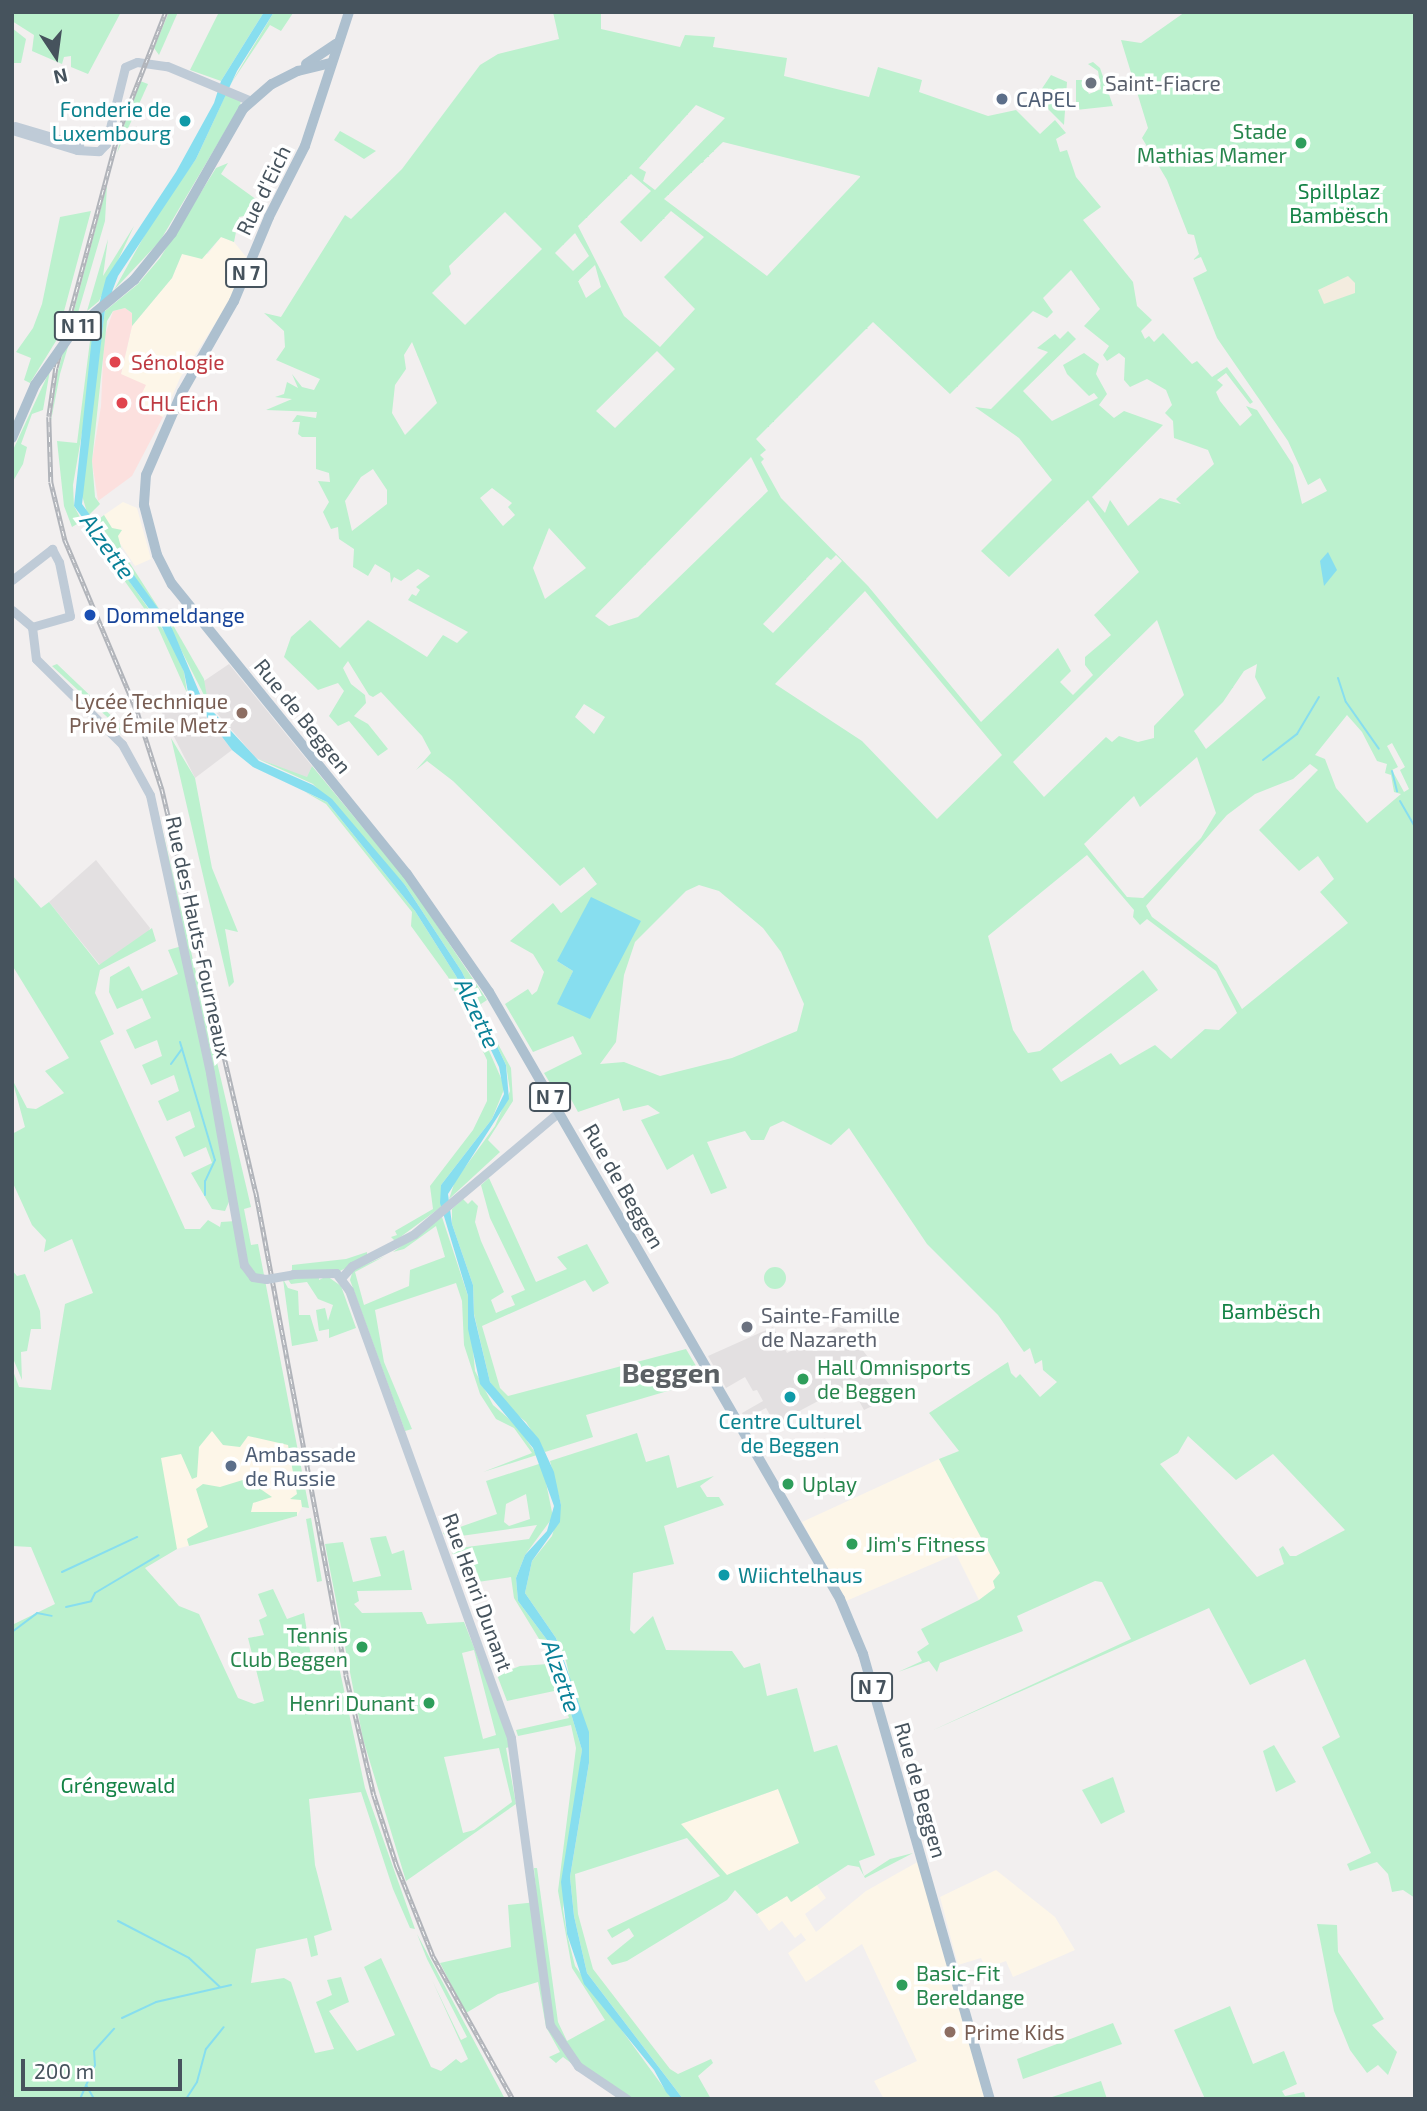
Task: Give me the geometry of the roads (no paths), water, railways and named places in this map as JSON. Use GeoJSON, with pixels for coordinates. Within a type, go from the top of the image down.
{"type":"FeatureCollection","features":[{"type":"Feature","properties":{"kind":"main road","name":"N 7"},"geometry":{"type":"LineString","coordinates":[[331,63],[349,12]]}},
{"type":"Feature","properties":{"kind":"main road","name":"N 11"},"geometry":{"type":"LineString","coordinates":[[12,438],[35,385],[73,331],[134,280],[172,233],[204,174],[251,101],[336,44]]}},
{"type":"Feature","properties":{"kind":"main road"},"geometry":{"type":"LineString","coordinates":[[316,58],[331,63]]}},
{"type":"Feature","properties":{"kind":"main road"},"geometry":{"type":"LineString","coordinates":[[12,128],[93,148],[108,138],[124,72],[131,63],[167,66],[238,92],[251,101]]}},
{"type":"Feature","properties":{"kind":"main road","name":"N 11"},"geometry":{"type":"LineString","coordinates":[[298,71],[331,63]]}},
{"type":"Feature","properties":{"kind":"main road","name":"Rue d'Eich"},"geometry":{"type":"LineString","coordinates":[[158,441],[234,302],[269,217],[305,146],[331,63]]}},
{"type":"Feature","properties":{"kind":"main road","name":"Rue de Beggen"},"geometry":{"type":"LineString","coordinates":[[158,441],[144,486],[144,505],[157,555],[172,584],[429,904],[492,997],[845,1610],[863,1654],[990,2099]]}},
{"type":"Feature","properties":{"kind":"main road"},"geometry":{"type":"LineString","coordinates":[[12,580],[52,549],[71,612],[67,619],[32,627],[12,610]]}},
{"type":"Feature","properties":{"kind":"main road","name":"Rue des Hauts-Fourneaux"},"geometry":{"type":"LineString","coordinates":[[32,627],[36,659],[122,744],[150,795],[210,1073],[244,1265],[253,1277],[266,1279],[327,1270],[342,1277]]}},
{"type":"Feature","properties":{"kind":"main road"},"geometry":{"type":"LineString","coordinates":[[342,1277],[352,1266],[401,1244],[559,1112]]}},
{"type":"Feature","properties":{"kind":"main road","name":"Rue Henri Dunant"},"geometry":{"type":"LineString","coordinates":[[342,1277],[510,1734],[523,1798],[550,2025],[562,2047],[578,2066],[627,2099]]}},
{"type":"Feature","properties":{"kind":"water","name":"Alzette"},"geometry":{"type":"Polygon","coordinates":[[[264,12],[274,12],[237,71],[196,159],[118,276],[105,310],[82,504],[171,626],[203,701],[259,761],[313,785],[332,799],[405,885],[462,972],[506,1065],[509,1099],[448,1194],[452,1224],[473,1285],[474,1315],[490,1382],[539,1439],[554,1472],[561,1505],[560,1522],[532,1561],[525,1593],[556,1638],[589,1732],[589,1763],[570,1877],[574,1916],[587,1973],[683,2099],[672,2099],[654,2070],[584,1984],[567,1934],[561,1882],[582,1750],[550,1644],[518,1601],[516,1578],[525,1555],[547,1531],[554,1506],[533,1448],[480,1384],[468,1329],[468,1296],[440,1203],[441,1185],[492,1119],[504,1094],[499,1067],[456,976],[415,911],[327,802],[253,767],[232,750],[188,692],[184,672],[161,625],[74,506],[93,327],[106,278],[176,172],[214,103],[221,81],[264,12]]]}},
{"type":"Feature","properties":{"kind":"water"},"geometry":{"type":"Polygon","coordinates":[[[1328,552],[1337,570],[1324,586],[1320,561],[1328,552]]]}},
{"type":"Feature","properties":{"kind":"water"},"geometry":{"type":"Polygon","coordinates":[[[591,897],[641,921],[590,1019],[557,1004],[573,971],[557,961],[591,897]]]}},
{"type":"Feature","properties":{"kind":"waterway"},"geometry":{"type":"LineString","coordinates":[[1338,678],[1346,702],[1379,749]]}},
{"type":"Feature","properties":{"kind":"waterway"},"geometry":{"type":"LineString","coordinates":[[1263,760],[1297,734],[1319,697]]}},
{"type":"Feature","properties":{"kind":"waterway"},"geometry":{"type":"LineString","coordinates":[[1392,771],[1397,791]]}},
{"type":"Feature","properties":{"kind":"waterway"},"geometry":{"type":"LineString","coordinates":[[1400,801],[1415,827]]}},
{"type":"Feature","properties":{"kind":"waterway"},"geometry":{"type":"LineString","coordinates":[[180,1042],[215,1160],[205,1181],[205,1195]]}},
{"type":"Feature","properties":{"kind":"waterway"},"geometry":{"type":"LineString","coordinates":[[171,1064],[182,1049]]}},
{"type":"Feature","properties":{"kind":"waterway"},"geometry":{"type":"LineString","coordinates":[[62,1572],[137,1537]]}},
{"type":"Feature","properties":{"kind":"waterway"},"geometry":{"type":"LineString","coordinates":[[66,1607],[91,1601],[95,1593],[159,1555]]}},
{"type":"Feature","properties":{"kind":"waterway"},"geometry":{"type":"LineString","coordinates":[[12,1632],[37,1613],[52,1616]]}},
{"type":"Feature","properties":{"kind":"waterway"},"geometry":{"type":"LineString","coordinates":[[118,1921],[189,1958],[220,1987]]}},
{"type":"Feature","properties":{"kind":"waterway"},"geometry":{"type":"LineString","coordinates":[[122,2018],[156,2002],[231,1985]]}},
{"type":"Feature","properties":{"kind":"waterway"},"geometry":{"type":"LineString","coordinates":[[186,2099],[197,2082],[206,2049],[224,2027]]}},
{"type":"Feature","properties":{"kind":"waterway"},"geometry":{"type":"LineString","coordinates":[[80,2099],[95,2065],[94,2051],[114,2029]]}},
{"type":"Feature","properties":{"kind":"waterway"},"geometry":{"type":"LineString","coordinates":[[86,2085],[94,2099]]}},
{"type":"Feature","properties":{"kind":"railway"},"geometry":{"type":"LineString","coordinates":[[166,12],[119,132],[56,368],[49,417],[51,482],[65,540],[138,714],[162,789],[256,1192],[346,1675],[374,1795],[397,1866],[433,1956],[513,2099]]}},
{"type":"Feature","properties":{"kind":"place","name":"Saint-Fiacre"},"geometry":{"type":"Point","coordinates":[1091,83]}},
{"type":"Feature","properties":{"kind":"place","name":"CAPEL"},"geometry":{"type":"Point","coordinates":[1002,99]}},
{"type":"Feature","properties":{"kind":"place","name":"Fonderie de Luxembourg"},"geometry":{"type":"Point","coordinates":[185,121]}},
{"type":"Feature","properties":{"kind":"place","name":"Stade Mathias Mamer"},"geometry":{"type":"Point","coordinates":[1301,143]}},
{"type":"Feature","properties":{"kind":"place","name":"Sénologie"},"geometry":{"type":"Point","coordinates":[115,362]}},
{"type":"Feature","properties":{"kind":"place","name":"CHL Eich"},"geometry":{"type":"Point","coordinates":[122,403]}},
{"type":"Feature","properties":{"kind":"place","name":"Dommeldange"},"geometry":{"type":"Point","coordinates":[90,615]}},
{"type":"Feature","properties":{"kind":"place","name":"Lycée Technique Privé Émile Metz"},"geometry":{"type":"Point","coordinates":[242,713]}},
{"type":"Feature","properties":{"kind":"place","name":"Sainte-Famille de Nazareth"},"geometry":{"type":"Point","coordinates":[747,1327]}},
{"type":"Feature","properties":{"kind":"place","name":"Hall Omnisports de Beggen"},"geometry":{"type":"Point","coordinates":[803,1379]}},
{"type":"Feature","properties":{"kind":"place","name":"Centre Culturel de Beggen"},"geometry":{"type":"Point","coordinates":[790,1397]}},
{"type":"Feature","properties":{"kind":"place","name":"Ambassade de Russie"},"geometry":{"type":"Point","coordinates":[231,1466]}},
{"type":"Feature","properties":{"kind":"place","name":"Uplay"},"geometry":{"type":"Point","coordinates":[788,1484]}},
{"type":"Feature","properties":{"kind":"place","name":"Jim's Fitness"},"geometry":{"type":"Point","coordinates":[852,1544]}},
{"type":"Feature","properties":{"kind":"place","name":"Wiichtelhaus"},"geometry":{"type":"Point","coordinates":[724,1575]}},
{"type":"Feature","properties":{"kind":"place","name":"Tennis Club Beggen"},"geometry":{"type":"Point","coordinates":[362,1647]}},
{"type":"Feature","properties":{"kind":"place","name":"Henri Dunant"},"geometry":{"type":"Point","coordinates":[429,1703]}},
{"type":"Feature","properties":{"kind":"place","name":"Basic-Fit Bereldange"},"geometry":{"type":"Point","coordinates":[902,1985]}},
{"type":"Feature","properties":{"kind":"place","name":"Prime Kids"},"geometry":{"type":"Point","coordinates":[950,2032]}},
{"type":"Feature","properties":{"kind":"district","name":"Beggen"},"geometry":{"type":"Point","coordinates":[671,1372]}},
{"type":"Feature","properties":{"kind":"park label","name":"Spillplaz Bambësch"},"geometry":{"type":"Point","coordinates":[1339,203]}},
{"type":"Feature","properties":{"kind":"park label","name":"Bambësch"},"geometry":{"type":"Point","coordinates":[1271,1311]}},
{"type":"Feature","properties":{"kind":"park label","name":"Gréngewald"},"geometry":{"type":"Point","coordinates":[118,1785]}}]}
